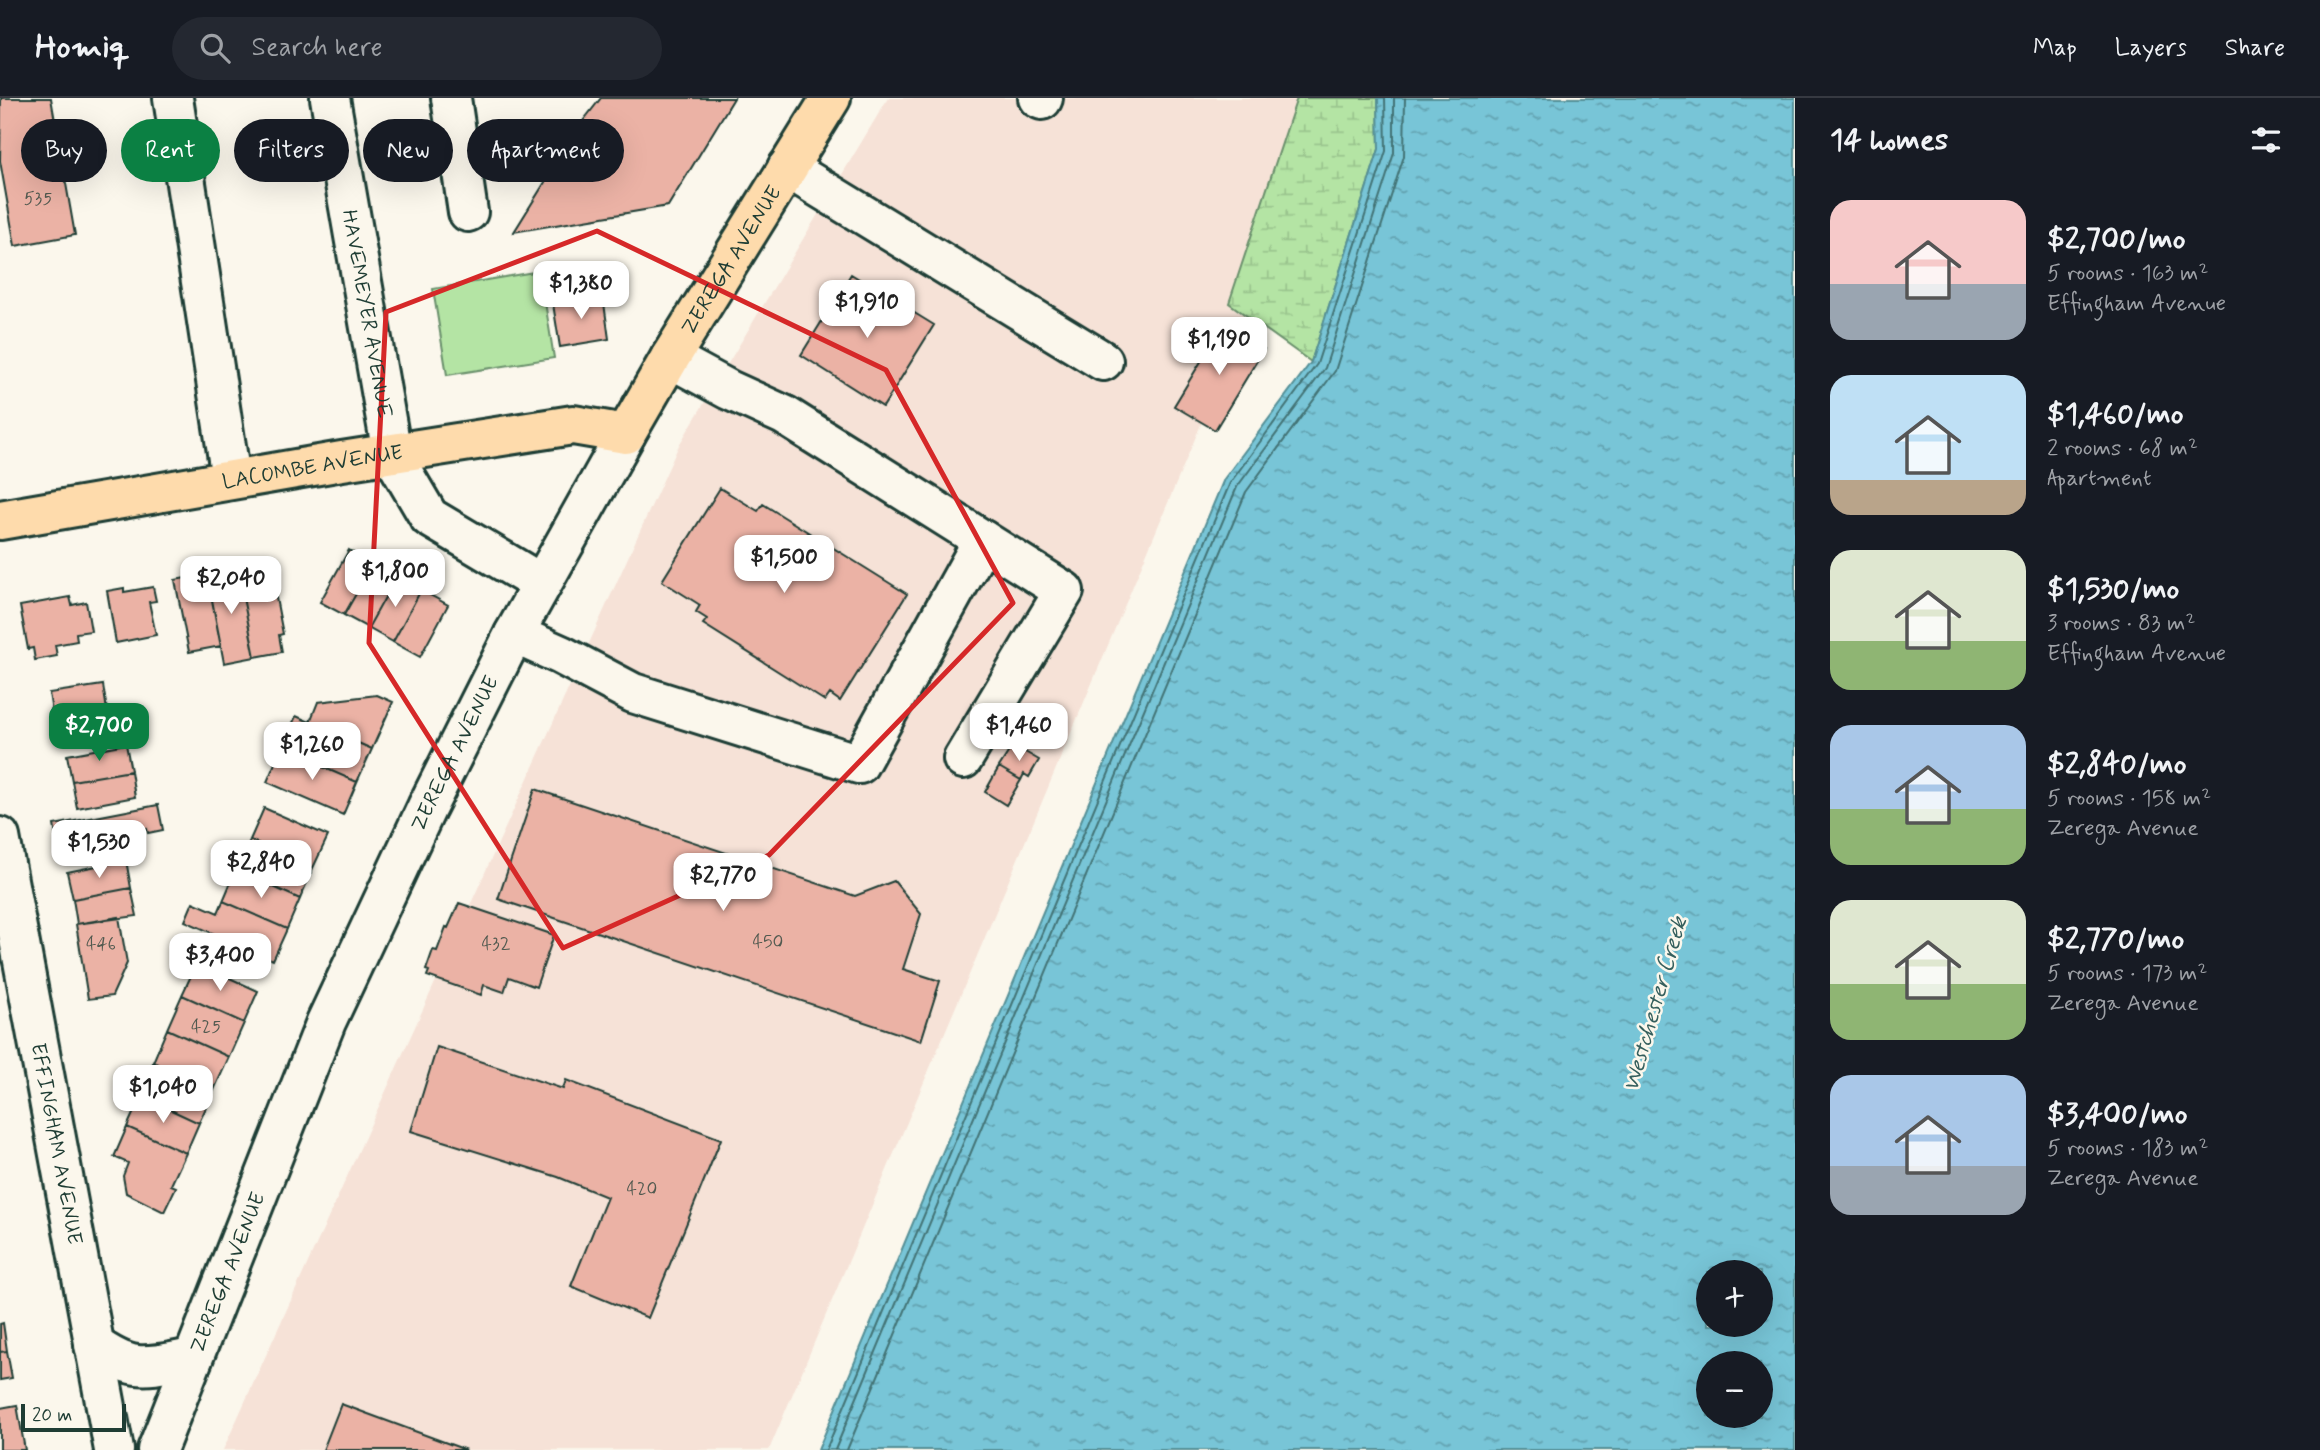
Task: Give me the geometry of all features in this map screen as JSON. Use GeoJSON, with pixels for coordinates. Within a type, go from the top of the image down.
{"type":"FeatureCollection","features":[{"type":"Feature","properties":{"kind":"main road","name":"ZEREGA AVENUE"},"geometry":{"type":"LineString","coordinates":[[626,435],[670,358],[831,98]]}},
{"type":"Feature","properties":{"kind":"main road","name":"LACOMBE AVENUE"},"geometry":{"type":"LineString","coordinates":[[0,520],[231,479],[573,425],[626,435]]}},
{"type":"Feature","properties":{"kind":"street"},"geometry":{"type":"LineString","coordinates":[[173,98],[231,479]]}},
{"type":"Feature","properties":{"kind":"street","name":"HAVEMEYER AVENUE"},"geometry":{"type":"LineString","coordinates":[[330,98],[392,454],[429,517],[540,583]]}},
{"type":"Feature","properties":{"kind":"street"},"geometry":{"type":"LineString","coordinates":[[452,98],[468,212]]}},
{"type":"Feature","properties":{"kind":"street"},"geometry":{"type":"LineString","coordinates":[[788,168],[1103,361]]}},
{"type":"Feature","properties":{"kind":"street"},"geometry":{"type":"LineString","coordinates":[[670,358],[729,390],[784,415],[1065,591],[963,759]]}},
{"type":"Feature","properties":{"kind":"street","name":"ZEREGA AVENUE"},"geometry":{"type":"LineString","coordinates":[[157,1450],[326,1023],[427,807],[513,634],[626,435]]}},
{"type":"Feature","properties":{"kind":"street"},"geometry":{"type":"LineString","coordinates":[[513,634],[561,655],[633,693],[859,764],[983,540]]}},
{"type":"Feature","properties":{"kind":"street","name":"EFFINGHAM AVENUE"},"geometry":{"type":"LineString","coordinates":[[0,837],[114,1450]]}},
{"type":"Feature","properties":{"kind":"street"},"geometry":{"type":"LineString","coordinates":[[94,1345],[115,1360],[133,1366],[193,1358]]}},
{"type":"Feature","properties":{"kind":"highlighted area"},"geometry":{"type":"Polygon","coordinates":[[[597,231],[886,370],[1013,603],[769,855],[563,948],[369,643],[386,312],[597,231]]]}},
{"type":"Feature","properties":{"kind":"shaded area"},"geometry":{"type":"Polygon","coordinates":[[[888,98],[1326,98],[1325,130],[769,1450],[223,1450],[679,445],[888,98]]]}},
{"type":"Feature","properties":{"kind":"green space"},"geometry":{"type":"Polygon","coordinates":[[[1297,98],[1378,98],[1379,149],[1311,362],[1229,303],[1297,98]]]}},
{"type":"Feature","properties":{"kind":"green space"},"geometry":{"type":"Polygon","coordinates":[[[540,271],[554,358],[447,375],[433,289],[540,271]]]}},
{"type":"Feature","properties":{"kind":"water","name":"Westchester Creek"},"geometry":{"type":"Polygon","coordinates":[[[1378,98],[1795,98],[1795,1450],[818,1450],[1224,479],[1311,362],[1379,149],[1378,98]]]}},
{"type":"Feature","properties":{"kind":"building"},"geometry":{"type":"Polygon","coordinates":[[[1,98],[51,98],[55,119],[21,119],[21,182],[66,182],[75,235],[15,246],[0,161],[1,98]]]}},
{"type":"Feature","properties":{"kind":"building"},"geometry":{"type":"Polygon","coordinates":[[[601,98],[734,98],[668,206],[514,232],[545,182],[624,182],[624,119],[585,119],[601,98]]]}},
{"type":"Feature","properties":{"kind":"building"},"geometry":{"type":"Polygon","coordinates":[[[851,274],[934,325],[883,407],[801,355],[851,274]]]}},
{"type":"Feature","properties":{"kind":"building"},"geometry":{"type":"Polygon","coordinates":[[[603,296],[609,339],[560,347],[553,304],[603,296]]]}},
{"type":"Feature","properties":{"kind":"building"},"geometry":{"type":"Polygon","coordinates":[[[1223,325],[1264,349],[1215,430],[1174,406],[1223,325]]]}},
{"type":"Feature","properties":{"kind":"building"},"geometry":{"type":"Polygon","coordinates":[[[720,488],[758,511],[763,504],[907,594],[840,701],[830,694],[825,701],[703,624],[707,619],[696,612],[700,605],[662,581],[720,488]]]}},
{"type":"Feature","properties":{"kind":"building"},"geometry":{"type":"Polygon","coordinates":[[[349,550],[373,564],[344,615],[320,602],[349,550]]]}},
{"type":"Feature","properties":{"kind":"building"},"geometry":{"type":"Polygon","coordinates":[[[269,562],[283,634],[279,635],[282,652],[255,657],[237,568],[269,562]]]}},
{"type":"Feature","properties":{"kind":"building"},"geometry":{"type":"Polygon","coordinates":[[[373,564],[397,576],[368,628],[344,615],[373,564]]]}},
{"type":"Feature","properties":{"kind":"building"},"geometry":{"type":"Polygon","coordinates":[[[237,568],[255,657],[224,663],[207,574],[237,568]]]}},
{"type":"Feature","properties":{"kind":"building"},"geometry":{"type":"Polygon","coordinates":[[[207,574],[221,646],[189,652],[175,580],[207,574]]]}},
{"type":"Feature","properties":{"kind":"building"},"geometry":{"type":"Polygon","coordinates":[[[397,576],[421,590],[393,642],[368,628],[397,576]]]}},
{"type":"Feature","properties":{"kind":"building"},"geometry":{"type":"Polygon","coordinates":[[[153,587],[156,601],[149,602],[156,635],[116,643],[107,591],[124,588],[124,592],[153,587]]]}},
{"type":"Feature","properties":{"kind":"building"},"geometry":{"type":"Polygon","coordinates":[[[421,590],[448,605],[420,657],[393,642],[421,590]]]}},
{"type":"Feature","properties":{"kind":"building"},"geometry":{"type":"Polygon","coordinates":[[[70,597],[72,605],[86,602],[91,631],[76,633],[77,641],[55,645],[57,656],[35,660],[33,648],[28,649],[20,606],[70,597]]]}},
{"type":"Feature","properties":{"kind":"building"},"geometry":{"type":"Polygon","coordinates":[[[103,685],[109,723],[75,729],[76,736],[62,738],[58,711],[52,712],[49,693],[103,685]]]}},
{"type":"Feature","properties":{"kind":"building"},"geometry":{"type":"Polygon","coordinates":[[[377,695],[393,702],[372,749],[310,722],[318,702],[377,695]]]}},
{"type":"Feature","properties":{"kind":"building"},"geometry":{"type":"Polygon","coordinates":[[[296,716],[372,749],[357,782],[281,749],[296,716]]]}},
{"type":"Feature","properties":{"kind":"building"},"geometry":{"type":"Polygon","coordinates":[[[126,744],[131,771],[72,781],[67,755],[126,744]]]}},
{"type":"Feature","properties":{"kind":"building"},"geometry":{"type":"Polygon","coordinates":[[[1013,745],[1039,760],[1029,777],[1024,774],[1021,780],[999,767],[1013,745]]]}},
{"type":"Feature","properties":{"kind":"building"},"geometry":{"type":"Polygon","coordinates":[[[281,749],[357,782],[343,815],[267,782],[281,749]]]}},
{"type":"Feature","properties":{"kind":"building"},"geometry":{"type":"Polygon","coordinates":[[[999,767],[1021,780],[1006,805],[985,792],[999,767]]]}},
{"type":"Feature","properties":{"kind":"building"},"geometry":{"type":"Polygon","coordinates":[[[131,771],[135,797],[77,808],[72,781],[131,771]]]}},
{"type":"Feature","properties":{"kind":"building"},"geometry":{"type":"Polygon","coordinates":[[[535,789],[855,896],[894,881],[921,914],[903,969],[940,981],[921,1041],[498,899],[535,789]]]}},
{"type":"Feature","properties":{"kind":"building"},"geometry":{"type":"Polygon","coordinates":[[[158,805],[163,830],[148,833],[147,829],[124,833],[127,849],[74,860],[71,844],[58,846],[54,825],[158,805]]]}},
{"type":"Feature","properties":{"kind":"building"},"geometry":{"type":"Polygon","coordinates":[[[264,808],[328,836],[313,868],[250,840],[264,808]]]}},
{"type":"Feature","properties":{"kind":"building"},"geometry":{"type":"Polygon","coordinates":[[[250,840],[313,868],[300,899],[236,870],[250,840]]]}},
{"type":"Feature","properties":{"kind":"building"},"geometry":{"type":"Polygon","coordinates":[[[126,860],[131,888],[73,899],[67,872],[126,860]]]}},
{"type":"Feature","properties":{"kind":"building"},"geometry":{"type":"Polygon","coordinates":[[[236,870],[300,899],[287,929],[223,901],[236,870]]]}},
{"type":"Feature","properties":{"kind":"building"},"geometry":{"type":"Polygon","coordinates":[[[131,888],[137,916],[77,924],[73,899],[131,888]]]}},
{"type":"Feature","properties":{"kind":"building"},"geometry":{"type":"Polygon","coordinates":[[[223,901],[287,929],[273,960],[185,921],[193,902],[218,913],[223,901]]]}},
{"type":"Feature","properties":{"kind":"building"},"geometry":{"type":"Polygon","coordinates":[[[459,903],[554,935],[536,987],[509,977],[504,992],[484,985],[481,995],[427,976],[429,971],[426,970],[433,950],[437,951],[459,903]]]}},
{"type":"Feature","properties":{"kind":"building"},"geometry":{"type":"Polygon","coordinates":[[[119,917],[127,963],[112,996],[88,999],[76,924],[119,917]]]}},
{"type":"Feature","properties":{"kind":"building"},"geometry":{"type":"Polygon","coordinates":[[[197,963],[258,991],[244,1023],[182,995],[197,963]]]}},
{"type":"Feature","properties":{"kind":"building"},"geometry":{"type":"Polygon","coordinates":[[[182,995],[244,1023],[229,1057],[167,1029],[182,995]]]}},
{"type":"Feature","properties":{"kind":"building"},"geometry":{"type":"Polygon","coordinates":[[[167,1029],[229,1057],[214,1090],[153,1062],[167,1029]]]}},
{"type":"Feature","properties":{"kind":"building"},"geometry":{"type":"Polygon","coordinates":[[[437,1047],[563,1089],[566,1080],[721,1139],[648,1318],[571,1286],[607,1197],[558,1177],[411,1131],[437,1047]]]}},
{"type":"Feature","properties":{"kind":"building"},"geometry":{"type":"Polygon","coordinates":[[[153,1062],[214,1090],[199,1123],[138,1095],[153,1062]]]}},
{"type":"Feature","properties":{"kind":"building"},"geometry":{"type":"Polygon","coordinates":[[[141,1096],[199,1123],[186,1153],[127,1127],[141,1096]]]}},
{"type":"Feature","properties":{"kind":"building"},"geometry":{"type":"Polygon","coordinates":[[[127,1127],[186,1153],[171,1185],[176,1187],[164,1212],[126,1193],[123,1176],[128,1163],[114,1157],[127,1127]]]}},
{"type":"Feature","properties":{"kind":"building"},"geometry":{"type":"Polygon","coordinates":[[[3,1323],[7,1351],[0,1352],[0,1324],[3,1323]]]}},
{"type":"Feature","properties":{"kind":"building"},"geometry":{"type":"Polygon","coordinates":[[[7,1351],[12,1378],[0,1380],[0,1352],[7,1351]]]}},
{"type":"Feature","properties":{"kind":"building"},"geometry":{"type":"Polygon","coordinates":[[[341,1404],[466,1450],[323,1450],[341,1404]]]}},
{"type":"Feature","properties":{"kind":"building"},"geometry":{"type":"Polygon","coordinates":[[[17,1405],[25,1450],[0,1450],[0,1408],[17,1405]]]}}]}
